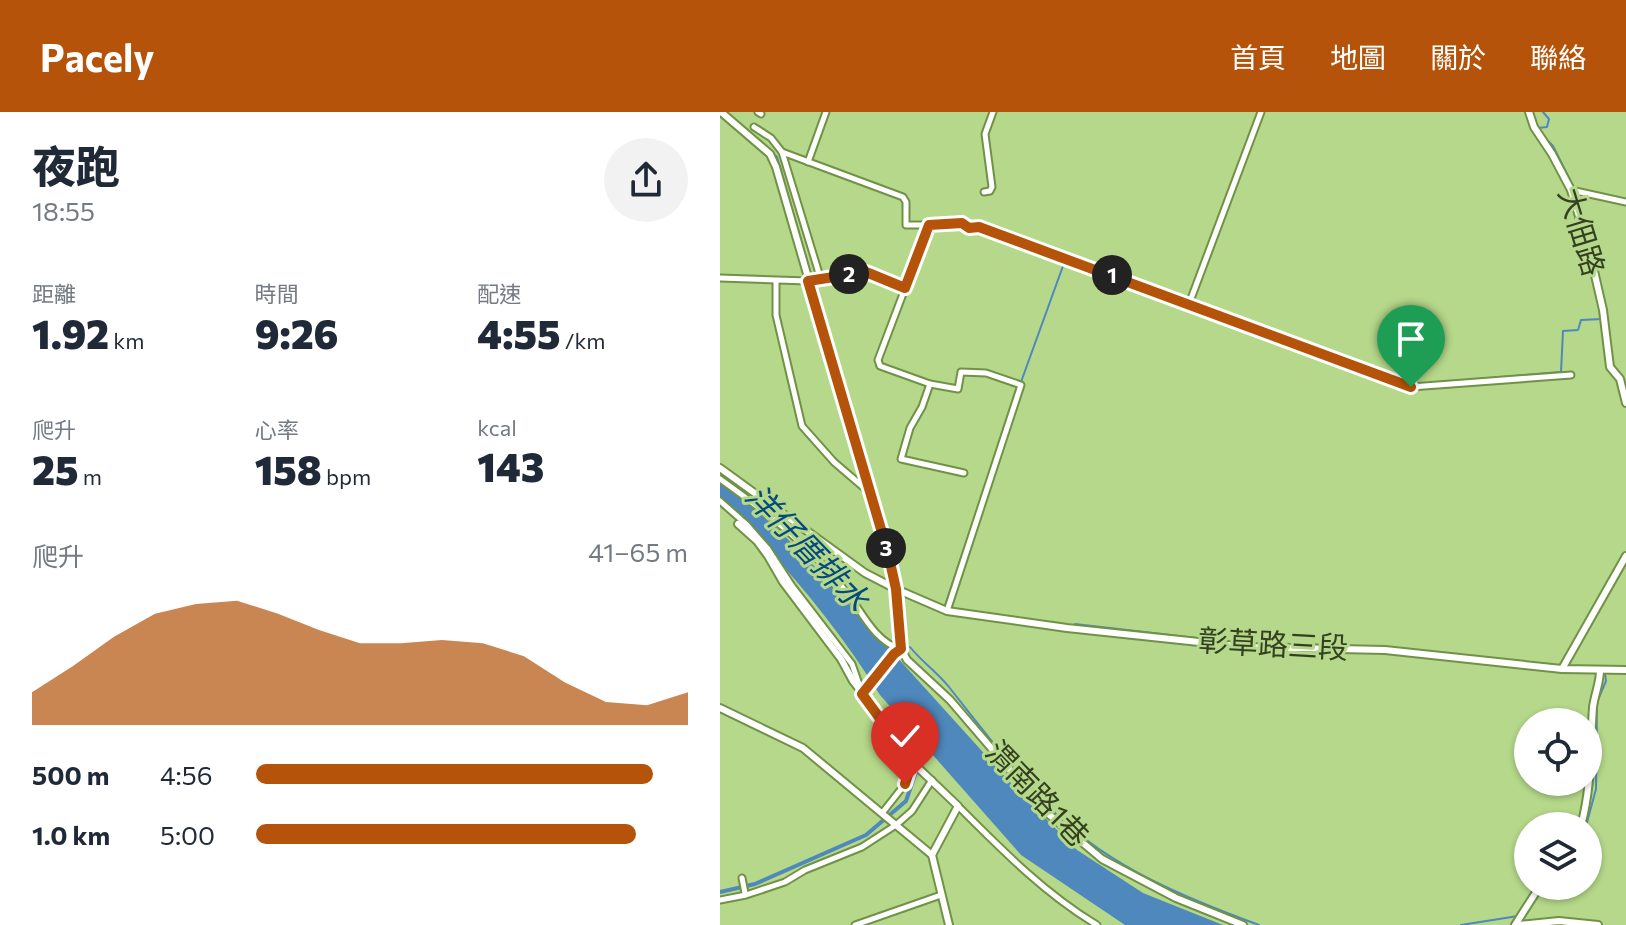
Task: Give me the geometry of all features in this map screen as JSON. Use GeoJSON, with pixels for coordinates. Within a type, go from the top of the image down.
{"type":"FeatureCollection","features":[{"type":"Feature","properties":{"kind":"street"},"geometry":{"type":"LineString","coordinates":[[721,112],[773,160],[814,281]]}},
{"type":"Feature","properties":{"kind":"street"},"geometry":{"type":"LineString","coordinates":[[808,162],[826,112]]}},
{"type":"Feature","properties":{"kind":"street"},"geometry":{"type":"LineString","coordinates":[[984,192],[992,187],[985,134],[993,112]]}},
{"type":"Feature","properties":{"kind":"street"},"geometry":{"type":"LineString","coordinates":[[1189,304],[1261,112]]}},
{"type":"Feature","properties":{"kind":"street","name":"大佃路"},"geometry":{"type":"LineString","coordinates":[[1529,112],[1534,127],[1571,190],[1601,301],[1610,367],[1620,379],[1626,403]]}},
{"type":"Feature","properties":{"kind":"street"},"geometry":{"type":"LineString","coordinates":[[754,127],[771,138],[782,152],[898,590],[901,649]]}},
{"type":"Feature","properties":{"kind":"street"},"geometry":{"type":"LineString","coordinates":[[782,152],[903,197],[906,202],[906,225],[962,223],[969,228],[979,227],[1411,387],[1571,375]]}},
{"type":"Feature","properties":{"kind":"street"},"geometry":{"type":"LineString","coordinates":[[1571,190],[1626,202]]}},
{"type":"Feature","properties":{"kind":"street"},"geometry":{"type":"LineString","coordinates":[[929,225],[878,360],[880,366],[930,384],[958,389],[961,372],[986,373],[1021,385],[947,611]]}},
{"type":"Feature","properties":{"kind":"street"},"geometry":{"type":"LineString","coordinates":[[720,278],[814,281],[866,272],[905,288]]}},
{"type":"Feature","properties":{"kind":"street"},"geometry":{"type":"LineString","coordinates":[[776,281],[776,315],[802,426],[834,462],[870,492]]}},
{"type":"Feature","properties":{"kind":"street"},"geometry":{"type":"LineString","coordinates":[[930,384],[910,428],[901,459],[964,473]]}},
{"type":"Feature","properties":{"kind":"street","name":"彰草路三段"},"geometry":{"type":"LineString","coordinates":[[720,468],[865,573],[947,611],[1067,628],[1246,647],[1385,650],[1562,669],[1626,670]]}},
{"type":"Feature","properties":{"kind":"street"},"geometry":{"type":"LineString","coordinates":[[720,479],[779,521],[824,567],[873,630],[891,646],[901,649]]}},
{"type":"Feature","properties":{"kind":"street"},"geometry":{"type":"LineString","coordinates":[[720,501],[768,549],[792,586],[852,664],[862,694]]}},
{"type":"Feature","properties":{"kind":"street"},"geometry":{"type":"LineString","coordinates":[[738,524],[768,556],[783,582],[912,762],[1035,881],[1097,925]]}},
{"type":"Feature","properties":{"kind":"street"},"geometry":{"type":"LineString","coordinates":[[1562,669],[1626,556]]}},
{"type":"Feature","properties":{"kind":"street"},"geometry":{"type":"LineString","coordinates":[[862,694],[901,649]]}},
{"type":"Feature","properties":{"kind":"street","name":"渭南路1巷"},"geometry":{"type":"LineString","coordinates":[[901,649],[907,660],[950,700],[1019,783],[1076,839],[1102,859],[1154,887],[1243,925]]}},
{"type":"Feature","properties":{"kind":"street"},"geometry":{"type":"LineString","coordinates":[[1584,812],[1590,789],[1593,703],[1600,682],[1600,670]]}},
{"type":"Feature","properties":{"kind":"street"},"geometry":{"type":"LineString","coordinates":[[720,708],[803,748],[932,855],[949,925]]}},
{"type":"Feature","properties":{"kind":"street"},"geometry":{"type":"LineString","coordinates":[[884,813],[905,784],[912,762]]}},
{"type":"Feature","properties":{"kind":"street"},"geometry":{"type":"LineString","coordinates":[[720,900],[785,882],[805,870],[862,847],[912,811],[930,778]]}},
{"type":"Feature","properties":{"kind":"street"},"geometry":{"type":"LineString","coordinates":[[932,855],[958,806]]}},
{"type":"Feature","properties":{"kind":"street"},"geometry":{"type":"LineString","coordinates":[[742,878],[745,893]]}},
{"type":"Feature","properties":{"kind":"street"},"geometry":{"type":"LineString","coordinates":[[855,925],[941,895]]}},
{"type":"Feature","properties":{"kind":"street"},"geometry":{"type":"LineString","coordinates":[[1530,900],[1516,925],[1559,921],[1598,925]]}},
{"type":"Feature","properties":{"kind":"water"},"geometry":{"type":"Polygon","coordinates":[[[720,480],[758,509],[819,571],[1019,792],[1077,850],[1143,893],[1223,925],[1125,925],[1021,855],[880,695],[806,593],[720,500],[720,480]]]}},
{"type":"Feature","properties":{"kind":"waterway"},"geometry":{"type":"LineString","coordinates":[[1541,132],[1538,128],[1547,127],[1549,119],[1543,112]]}},
{"type":"Feature","properties":{"kind":"waterway"},"geometry":{"type":"LineString","coordinates":[[1544,137],[1553,146],[1573,186]]}},
{"type":"Feature","properties":{"kind":"waterway"},"geometry":{"type":"LineString","coordinates":[[773,153],[777,157],[878,507]]}},
{"type":"Feature","properties":{"kind":"waterway"},"geometry":{"type":"LineString","coordinates":[[1570,192],[1585,247]]}},
{"type":"Feature","properties":{"kind":"waterway"},"geometry":{"type":"LineString","coordinates":[[1021,382],[1063,266],[1071,255],[1187,300]]}},
{"type":"Feature","properties":{"kind":"waterway"},"geometry":{"type":"LineString","coordinates":[[1193,303],[1418,384],[1561,372],[1563,331],[1578,330],[1581,320],[1602,319]]}},
{"type":"Feature","properties":{"kind":"waterway"},"geometry":{"type":"LineString","coordinates":[[945,606],[995,456]]}},
{"type":"Feature","properties":{"kind":"waterway"},"geometry":{"type":"LineString","coordinates":[[1075,624],[1205,639]]}},
{"type":"Feature","properties":{"kind":"waterway"},"geometry":{"type":"LineString","coordinates":[[910,647],[944,682],[1028,784],[1078,833],[1152,880],[1259,925]]}},
{"type":"Feature","properties":{"kind":"waterway"},"geometry":{"type":"LineString","coordinates":[[1590,812],[1596,789],[1597,702],[1606,681],[1605,673]]}},
{"type":"Feature","properties":{"kind":"waterway"},"geometry":{"type":"LineString","coordinates":[[720,892],[755,884],[866,835],[906,801],[917,769],[920,735]]}},
{"type":"Feature","properties":{"kind":"waterway"},"geometry":{"type":"LineString","coordinates":[[1532,904],[1535,900]]}},
{"type":"Feature","properties":{"kind":"waterway"},"geometry":{"type":"LineString","coordinates":[[1461,925],[1518,916]]}},
{"type":"Feature","properties":{"kind":"route"},"geometry":{"type":"LineString","coordinates":[[905,784],[912,762],[862,694],[901,649],[896,589],[808,281],[866,272],[905,288],[929,225],[962,223],[969,228],[979,227],[1062,256],[1411,387]]}},
{"type":"Feature","properties":{"kind":"water label","name":"洋仔厝排水"},"geometry":{"type":"Point","coordinates":[807,548]}}]}
